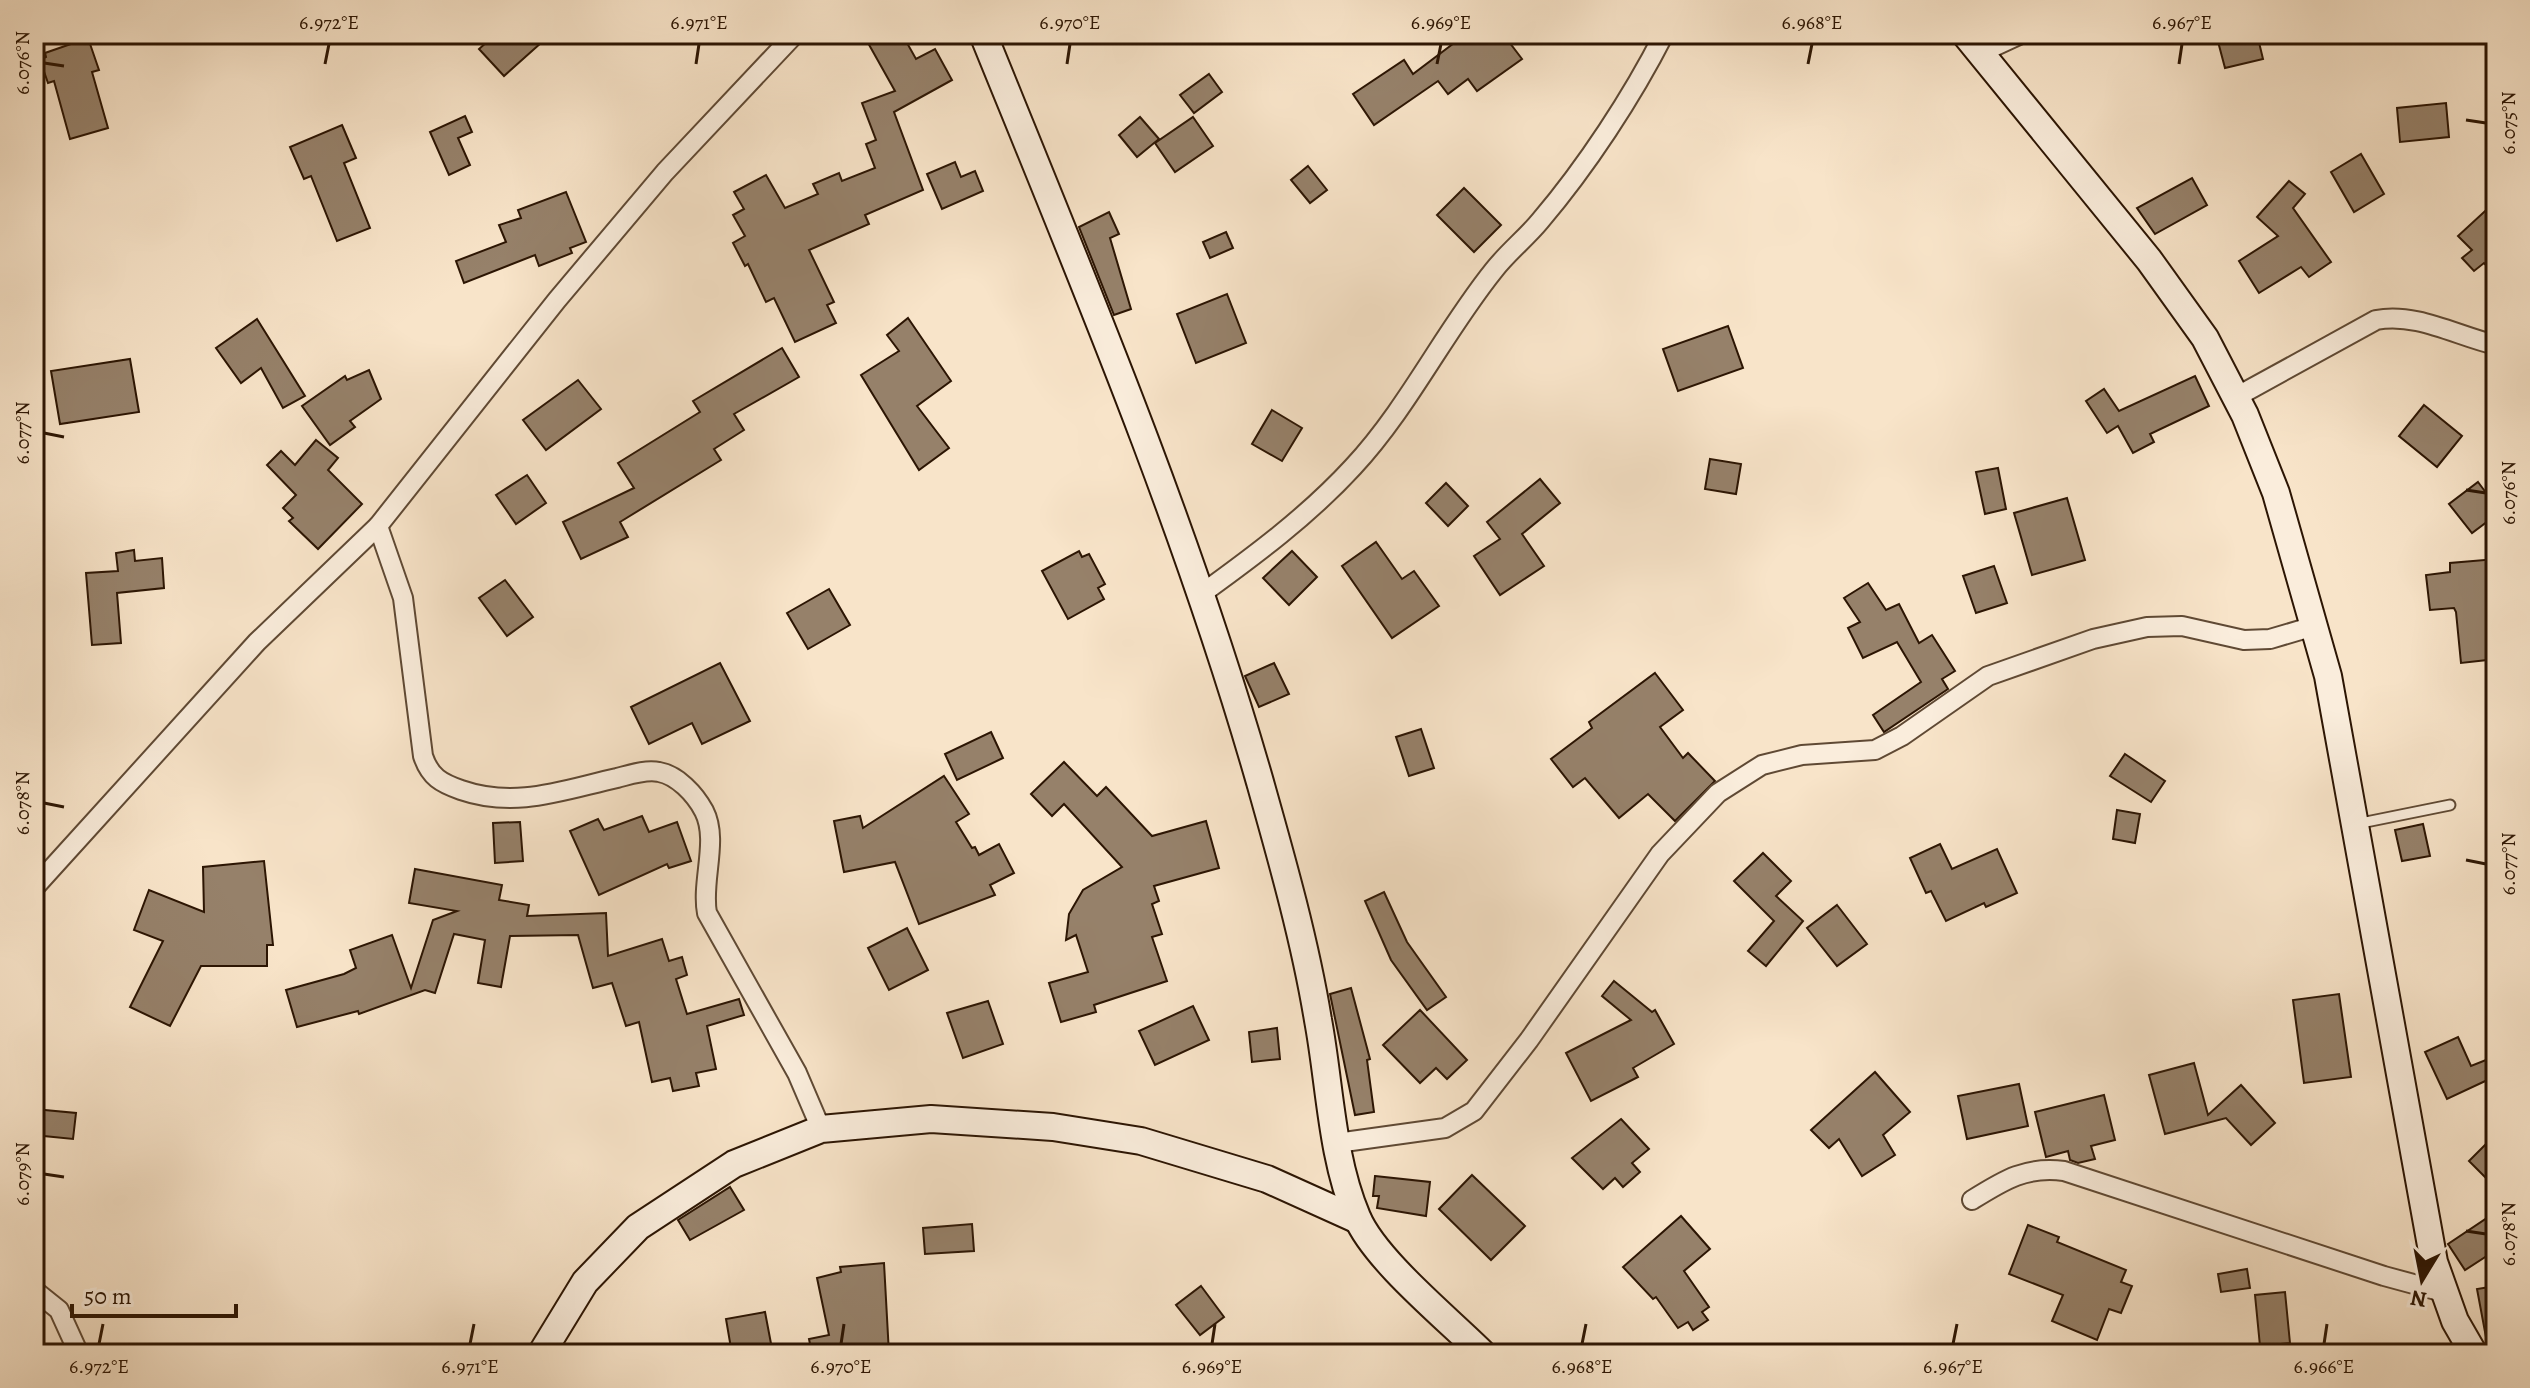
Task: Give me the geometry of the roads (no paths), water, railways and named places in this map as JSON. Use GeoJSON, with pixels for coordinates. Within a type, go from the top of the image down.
{"type":"FeatureCollection","features":[{"type":"Feature","properties":{"kind":"street"},"geometry":{"type":"LineString","coordinates":[[34,888],[257,642],[378,526],[557,300],[665,172],[795,34]]}},
{"type":"Feature","properties":{"kind":"street"},"geometry":{"type":"LineString","coordinates":[[983,34],[1126,395],[1200,595],[1260,782],[1308,973],[1329,1081],[1337,1143],[1358,1220],[1384,1256],[1483,1354]]}},
{"type":"Feature","properties":{"kind":"street"},"geometry":{"type":"LineString","coordinates":[[1200,595],[1267,546],[1354,467],[1401,406],[1455,320],[1497,266],[1541,221],[1584,161],[1641,77],[1664,34]]}},
{"type":"Feature","properties":{"kind":"street"},"geometry":{"type":"LineString","coordinates":[[2021,34],[1972,44],[2149,260],[2205,338],[2236,397],[2276,493],[2328,676],[2419,1181],[2443,1292],[2474,1354]]}},
{"type":"Feature","properties":{"kind":"street"},"geometry":{"type":"LineString","coordinates":[[2236,397],[2376,320],[2395,316],[2496,345]]}},
{"type":"Feature","properties":{"kind":"street"},"geometry":{"type":"LineString","coordinates":[[378,526],[403,598],[419,730],[429,772],[445,785],[493,800],[513,801],[569,791],[655,771],[671,776],[692,794],[705,812],[710,835],[703,893],[707,913],[797,1073],[821,1129]]}},
{"type":"Feature","properties":{"kind":"street"},"geometry":{"type":"LineString","coordinates":[[1337,1143],[1445,1128],[1474,1111],[1529,1040],[1660,854],[1718,793],[1762,765],[1802,755],[1875,750],[1902,736],[1988,676],[2093,639],[2147,627],[2182,626],[2244,640],[2270,639],[2314,626]]}},
{"type":"Feature","properties":{"kind":"street"},"geometry":{"type":"LineString","coordinates":[[541,1354],[585,1282],[638,1227],[734,1164],[821,1129],[931,1119],[1053,1127],[1141,1141],[1267,1179],[1358,1220]]}},
{"type":"Feature","properties":{"kind":"street"},"geometry":{"type":"LineString","coordinates":[[1972,1200],[2012,1175],[2040,1168],[2064,1171],[2393,1279],[2443,1292]]}},
{"type":"Feature","properties":{"kind":"street"},"geometry":{"type":"LineString","coordinates":[[34,1290],[59,1310],[79,1354]]}},
{"type":"Feature","properties":{"kind":"lane"},"geometry":{"type":"LineString","coordinates":[[2356,824],[2450,805]]}}]}
